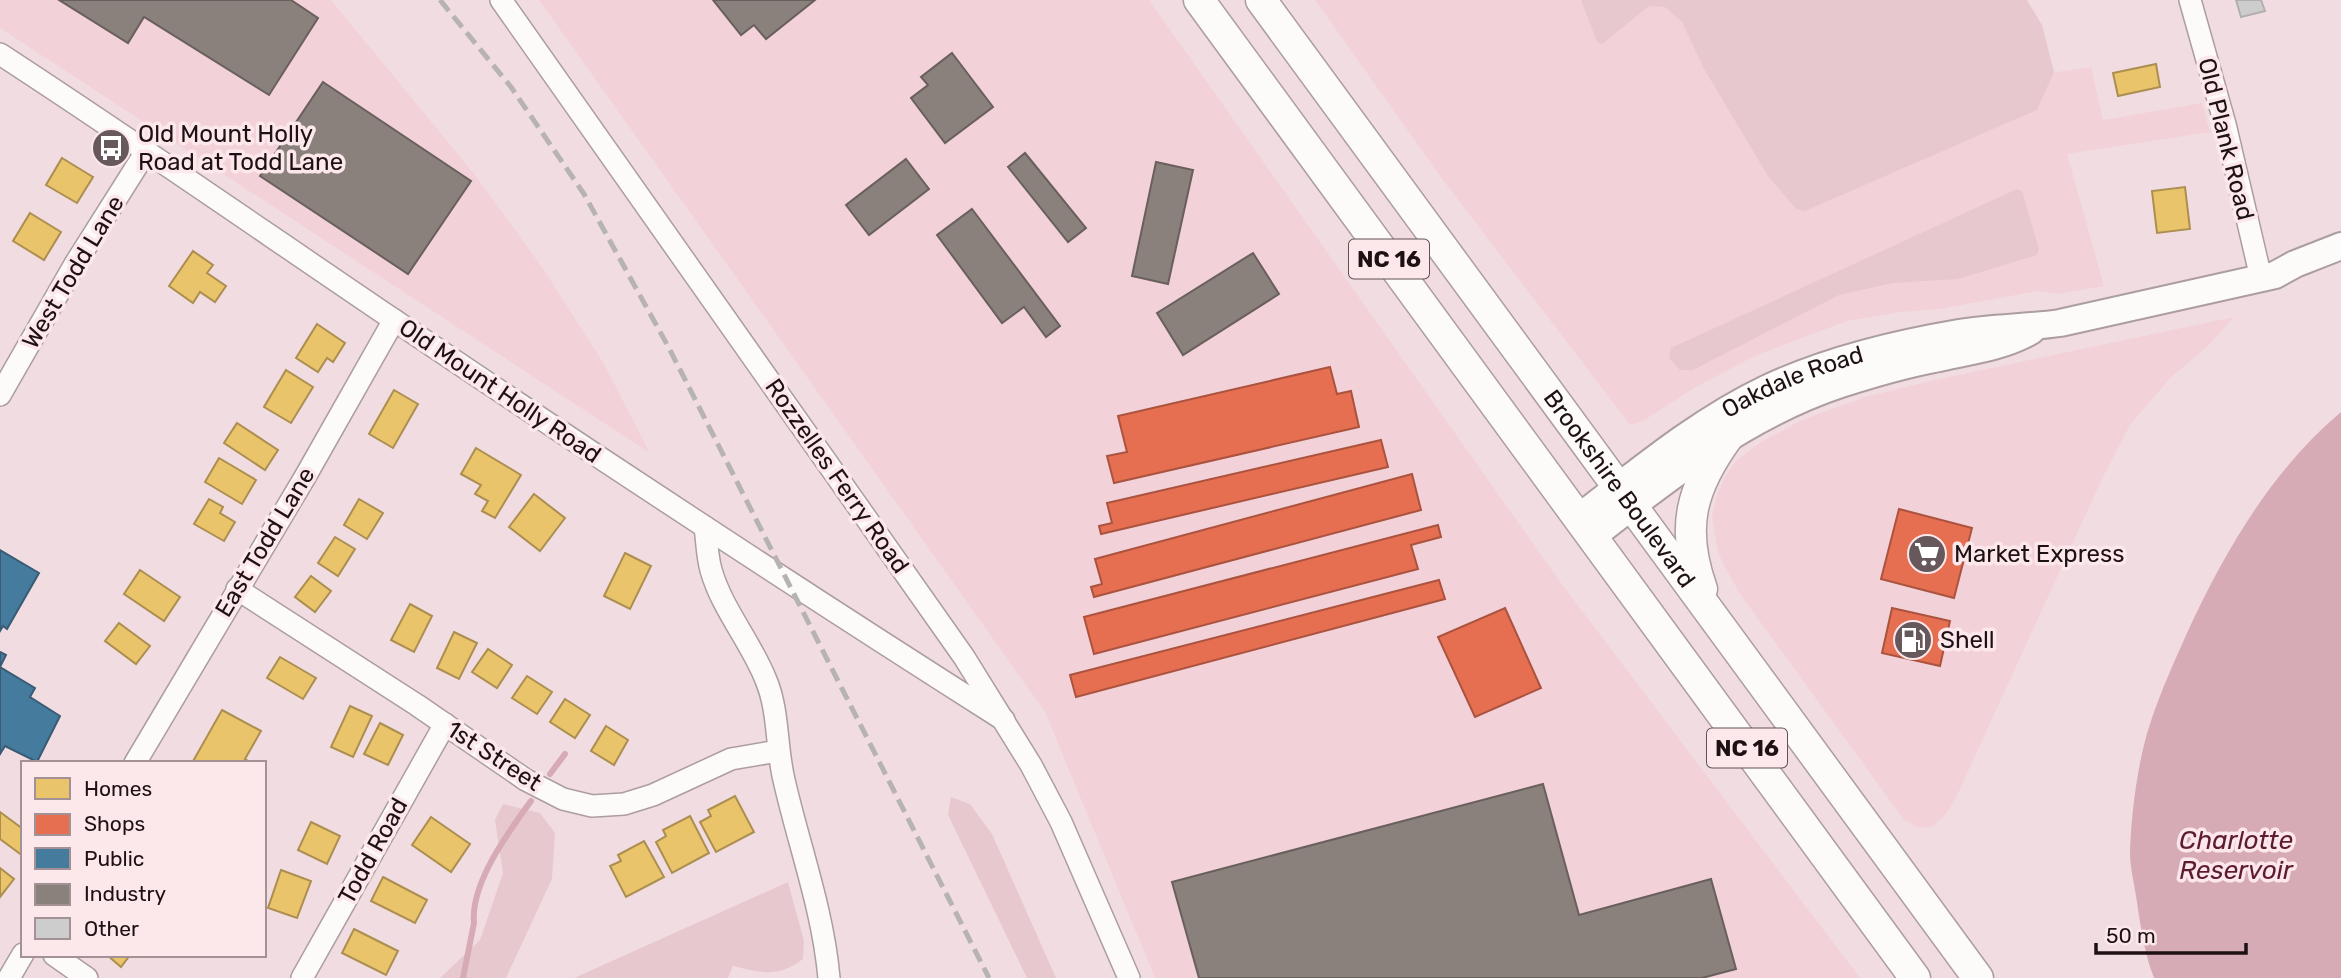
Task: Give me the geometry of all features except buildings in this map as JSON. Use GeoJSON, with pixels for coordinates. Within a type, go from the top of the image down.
{"type":"FeatureCollection","features":[{"type":"Feature","properties":{"kind":"highway","name":"Brookshire Boulevard"},"geometry":{"type":"LineString","coordinates":[[1199,0],[1915,978]]}},
{"type":"Feature","properties":{"kind":"highway","name":"Brookshire Boulevard"},"geometry":{"type":"LineString","coordinates":[[1261,0],[1978,978]]}},
{"type":"Feature","properties":{"kind":"highway"},"geometry":{"type":"LineString","coordinates":[[1711,612],[1692,557],[1690,524],[1704,474],[1728,437]]}},
{"type":"Feature","properties":{"kind":"main road","name":"Oakdale Road"},"geometry":{"type":"LineString","coordinates":[[2268,276],[2341,246]]}},
{"type":"Feature","properties":{"kind":"main road","name":"Oakdale Road"},"geometry":{"type":"LineString","coordinates":[[1585,527],[1626,496],[1706,423],[1764,390],[1835,362],[1899,345],[1996,327],[2039,326],[2268,276],[2300,275],[2341,260]]}},
{"type":"Feature","properties":{"kind":"main road","name":"Oakdale Road"},"geometry":{"type":"LineString","coordinates":[[1626,496],[1778,409],[1840,384],[1931,359],[1999,346],[2039,326]]}},
{"type":"Feature","properties":{"kind":"street","name":"Rozzelles Ferry Road"},"geometry":{"type":"LineString","coordinates":[[501,0],[964,657],[1004,720],[1061,822],[1129,978]]}},
{"type":"Feature","properties":{"kind":"street","name":"Old Plank Road"},"geometry":{"type":"LineString","coordinates":[[2190,0],[2268,276]]}},
{"type":"Feature","properties":{"kind":"street","name":"Old Mount Holly Road"},"geometry":{"type":"LineString","coordinates":[[0,54],[147,150],[394,320],[705,527],[1004,720]]}},
{"type":"Feature","properties":{"kind":"street","name":"West Todd Lane"},"geometry":{"type":"LineString","coordinates":[[0,395],[75,264],[147,150]]}},
{"type":"Feature","properties":{"kind":"street","name":"East Todd Lane"},"geometry":{"type":"LineString","coordinates":[[136,761],[394,320]]}},
{"type":"Feature","properties":{"kind":"street"},"geometry":{"type":"LineString","coordinates":[[705,527],[710,568],[718,589],[766,680],[776,726],[778,751],[826,942],[829,978]]}},
{"type":"Feature","properties":{"kind":"street","name":"1st Street"},"geometry":{"type":"LineString","coordinates":[[237,589],[545,790],[563,799],[592,806],[624,804],[653,795],[732,760],[778,751]]}},
{"type":"Feature","properties":{"kind":"street","name":"Todd Road"},"geometry":{"type":"LineString","coordinates":[[302,978],[445,724]]}},
{"type":"Feature","properties":{"kind":"street"},"geometry":{"type":"LineString","coordinates":[[9,978],[21,957]]}},
{"type":"Feature","properties":{"kind":"street"},"geometry":{"type":"LineString","coordinates":[[57,957],[87,978]]}},
{"type":"Feature","properties":{"kind":"shaded area"},"geometry":{"type":"Polygon","coordinates":[[[0,0],[331,0],[475,175],[542,267],[604,364],[650,453],[0,28],[0,0]]]}},
{"type":"Feature","properties":{"kind":"shaded area"},"geometry":{"type":"Polygon","coordinates":[[[539,0],[1149,0],[1561,583],[1860,978],[1155,978],[1045,712],[539,0]]]}},
{"type":"Feature","properties":{"kind":"shaded area"},"geometry":{"type":"Polygon","coordinates":[[[1315,0],[1993,0],[2011,79],[2091,67],[2103,120],[2202,103],[2210,132],[2067,154],[2104,286],[2057,294],[2038,291],[1939,309],[1847,321],[1757,355],[1694,388],[1643,421],[1630,425],[1443,180],[1315,0]]]}},
{"type":"Feature","properties":{"kind":"shaded area"},"geometry":{"type":"Polygon","coordinates":[[[1581,0],[2027,0],[2042,25],[2054,72],[2037,110],[1805,211],[1796,209],[1768,176],[1703,67],[1682,22],[1665,7],[1649,6],[1602,44],[1597,42],[1581,0]]]}},
{"type":"Feature","properties":{"kind":"shaded area"},"geometry":{"type":"Polygon","coordinates":[[[2017,189],[2022,191],[2039,249],[2037,255],[1958,279],[1893,283],[1839,295],[1693,370],[1680,370],[1669,358],[1671,348],[2017,189]]]}},
{"type":"Feature","properties":{"kind":"shaded area"},"geometry":{"type":"Polygon","coordinates":[[[2234,317],[2207,347],[2171,377],[2130,425],[2103,477],[1954,802],[1933,826],[1920,828],[1904,820],[1740,594],[1722,562],[1712,516],[1725,477],[1737,460],[1761,442],[1802,420],[1865,397],[2234,317]]]}},
{"type":"Feature","properties":{"kind":"shaded area"},"geometry":{"type":"Polygon","coordinates":[[[951,797],[970,804],[992,834],[1056,978],[1027,978],[948,815],[951,797]]]}},
{"type":"Feature","properties":{"kind":"shaded area"},"geometry":{"type":"Polygon","coordinates":[[[503,804],[540,813],[555,833],[552,879],[506,978],[440,978],[480,940],[503,873],[495,820],[503,804]]]}},
{"type":"Feature","properties":{"kind":"shaded area"},"geometry":{"type":"Polygon","coordinates":[[[788,882],[804,941],[803,959],[794,965],[769,972],[733,966],[728,978],[574,978],[788,882]]]}},
{"type":"Feature","properties":{"kind":"water","name":"Charlotte Reservoir"},"geometry":{"type":"Polygon","coordinates":[[[2341,412],[2341,978],[2154,978],[2142,935],[2130,853],[2136,786],[2151,721],[2187,633],[2234,543],[2252,514],[2293,460],[2341,412]]]}},
{"type":"Feature","properties":{"kind":"waterway"},"geometry":{"type":"LineString","coordinates":[[550,774],[565,754]]}},
{"type":"Feature","properties":{"kind":"waterway"},"geometry":{"type":"LineString","coordinates":[[463,978],[474,923],[474,908],[484,875],[531,801]]}},
{"type":"Feature","properties":{"kind":"railway"},"geometry":{"type":"LineString","coordinates":[[440,0],[511,87],[584,194],[669,348],[989,978]]}},
{"type":"Feature","properties":{"kind":"place","name":"Old Mount Holly Road at Todd Lane"},"geometry":{"type":"Point","coordinates":[111,148]}},
{"type":"Feature","properties":{"kind":"place","name":"Market Express"},"geometry":{"type":"Point","coordinates":[1927,554]}},
{"type":"Feature","properties":{"kind":"place","name":"Shell"},"geometry":{"type":"Point","coordinates":[1913,640]}}]}
